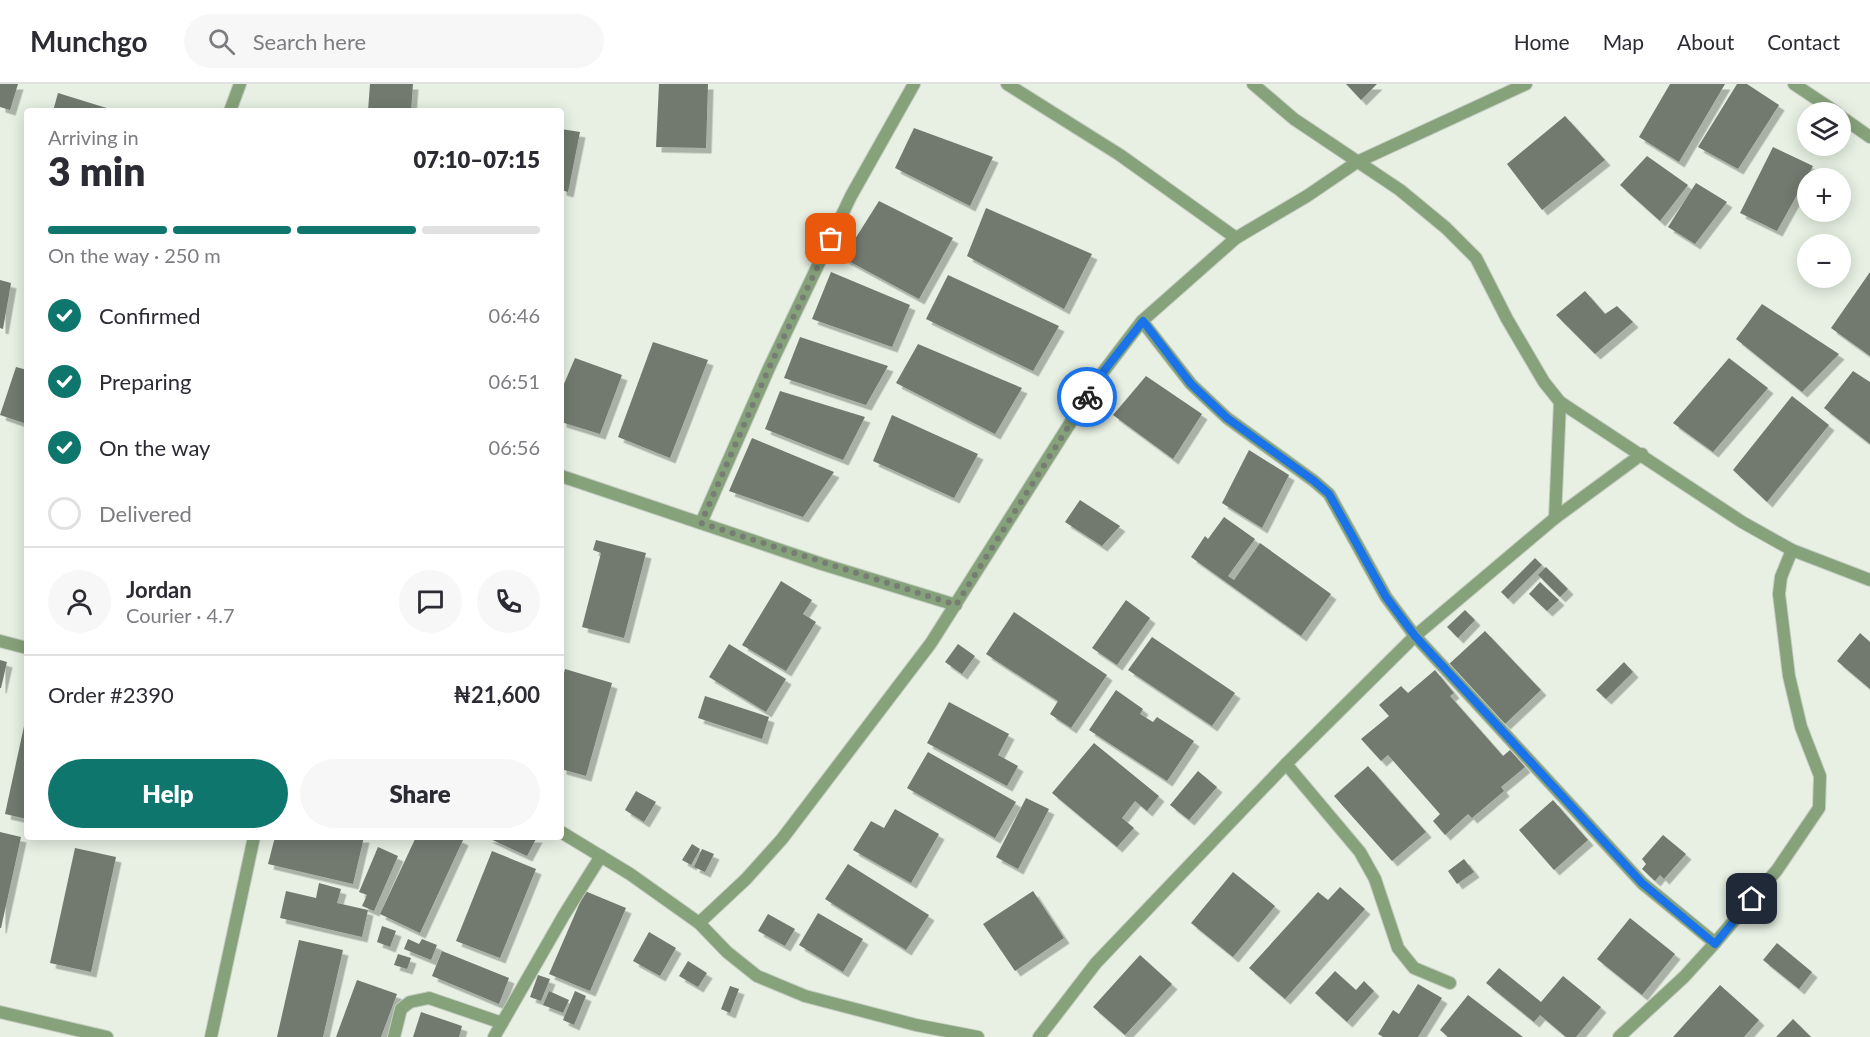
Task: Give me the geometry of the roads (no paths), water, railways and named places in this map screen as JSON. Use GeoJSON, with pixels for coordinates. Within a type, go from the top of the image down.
{"type":"FeatureCollection","features":[{"type":"Feature","properties":{"kind":"street"},"geometry":{"type":"LineString","coordinates":[[232,108],[240,84]]}},
{"type":"Feature","properties":{"kind":"street"},"geometry":{"type":"LineString","coordinates":[[701,523],[769,368],[851,196],[914,84]]}},
{"type":"Feature","properties":{"kind":"street"},"geometry":{"type":"LineString","coordinates":[[1007,84],[1120,155],[1236,238]]}},
{"type":"Feature","properties":{"kind":"street"},"geometry":{"type":"LineString","coordinates":[[1253,84],[1294,119],[1400,190],[1446,228],[1476,258],[1507,319],[1544,382],[1560,402],[1742,522],[1792,550],[1870,580]]}},
{"type":"Feature","properties":{"kind":"street"},"geometry":{"type":"LineString","coordinates":[[699,923],[746,879],[782,839],[931,643],[1100,376],[1143,321],[1236,238],[1307,196],[1357,162],[1526,84]]}},
{"type":"Feature","properties":{"kind":"street"},"geometry":{"type":"LineString","coordinates":[[1794,84],[1821,102]]}},
{"type":"Feature","properties":{"kind":"street"},"geometry":{"type":"LineString","coordinates":[[1851,124],[1870,137]]}},
{"type":"Feature","properties":{"kind":"street"},"geometry":{"type":"LineString","coordinates":[[1143,321],[1191,384],[1220,411],[1329,494],[1386,597],[1415,636],[1642,883],[1715,944]]}},
{"type":"Feature","properties":{"kind":"street"},"geometry":{"type":"LineString","coordinates":[[1555,518],[1560,402]]}},
{"type":"Feature","properties":{"kind":"street"},"geometry":{"type":"LineString","coordinates":[[1039,1037],[1096,963],[1286,764],[1415,636],[1555,518],[1642,454]]}},
{"type":"Feature","properties":{"kind":"street"},"geometry":{"type":"LineString","coordinates":[[564,477],[956,605]]}},
{"type":"Feature","properties":{"kind":"street"},"geometry":{"type":"LineString","coordinates":[[1620,1036],[1684,977],[1715,944],[1777,870],[1819,808],[1820,776],[1801,726],[1789,676],[1779,594],[1781,577],[1792,550]]}},
{"type":"Feature","properties":{"kind":"street"},"geometry":{"type":"LineString","coordinates":[[0,641],[24,647]]}},
{"type":"Feature","properties":{"kind":"street"},"geometry":{"type":"LineString","coordinates":[[1286,764],[1360,852],[1375,879],[1398,948],[1413,968],[1450,982]]}},
{"type":"Feature","properties":{"kind":"street"},"geometry":{"type":"LineString","coordinates":[[564,834],[630,874],[699,923],[727,952],[757,975],[805,996],[916,1025],[978,1037]]}},
{"type":"Feature","properties":{"kind":"street"},"geometry":{"type":"LineString","coordinates":[[211,1037],[253,840]]}},
{"type":"Feature","properties":{"kind":"street"},"geometry":{"type":"LineString","coordinates":[[494,1037],[601,856]]}},
{"type":"Feature","properties":{"kind":"street"},"geometry":{"type":"LineString","coordinates":[[394,1037],[401,1009],[410,1002],[429,998],[502,1023]]}},
{"type":"Feature","properties":{"kind":"street"},"geometry":{"type":"LineString","coordinates":[[0,1012],[107,1037]]}}]}
